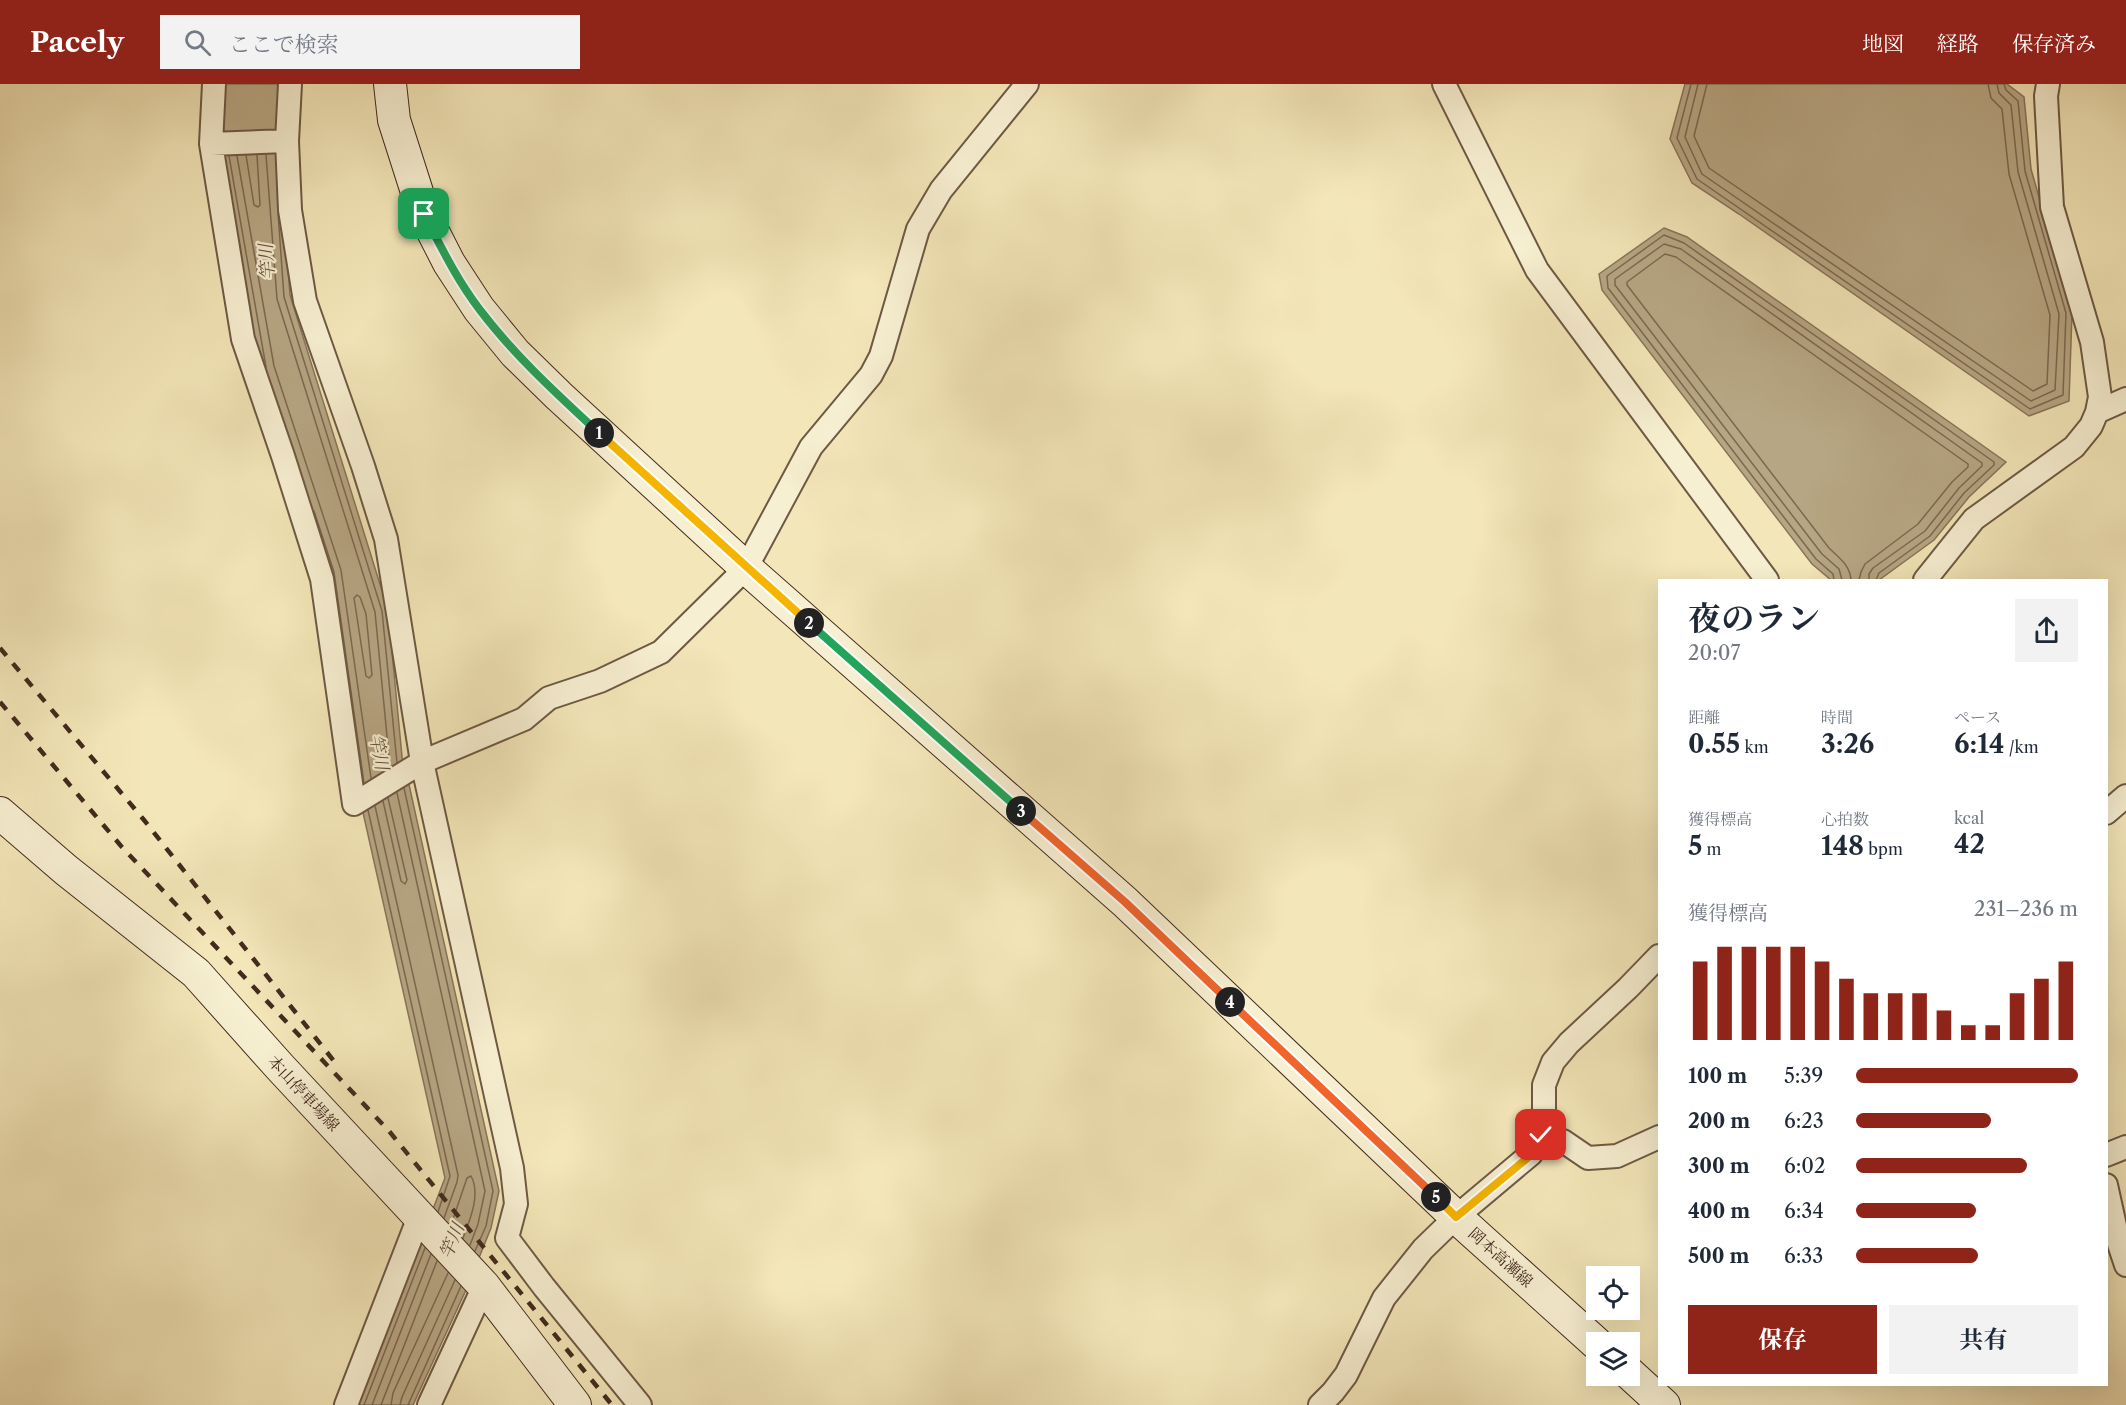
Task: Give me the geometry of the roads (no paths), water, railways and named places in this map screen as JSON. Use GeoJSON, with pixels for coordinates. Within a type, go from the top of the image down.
{"type":"FeatureCollection","features":[{"type":"Feature","properties":{"kind":"main road","name":"岡本高瀬線"},"geometry":{"type":"LineString","coordinates":[[390,84],[394,120],[424,214],[449,263],[479,309],[515,353],[746,568],[1125,902],[1456,1217],[1586,1334]]}},
{"type":"Feature","properties":{"kind":"main road","name":"本山停車場線"},"geometry":{"type":"LineString","coordinates":[[0,813],[66,870],[196,973],[280,1067],[484,1286],[575,1405]]}},
{"type":"Feature","properties":{"kind":"street"},"geometry":{"type":"LineString","coordinates":[[214,84],[214,144],[243,339],[283,456],[321,579],[354,804],[416,765],[524,719],[549,698],[600,681],[661,652],[746,568],[811,447],[872,375],[881,356],[918,229],[941,190],[1027,84]]}},
{"type":"Feature","properties":{"kind":"street"},"geometry":{"type":"LineString","coordinates":[[290,84],[284,142],[290,210],[305,301],[386,539],[416,765],[512,1168],[516,1204],[507,1238],[640,1405]]}},
{"type":"Feature","properties":{"kind":"street"},"geometry":{"type":"LineString","coordinates":[[1444,84],[1537,270],[1766,579]]}},
{"type":"Feature","properties":{"kind":"street"},"geometry":{"type":"LineString","coordinates":[[1926,579],[1974,519],[2074,447],[2091,426],[2097,412],[2100,398],[2092,342],[2052,207],[2046,96],[2048,84]]}},
{"type":"Feature","properties":{"kind":"street"},"geometry":{"type":"LineString","coordinates":[[214,144],[284,142]]}},
{"type":"Feature","properties":{"kind":"street"},"geometry":{"type":"LineString","coordinates":[[2097,412],[2126,399]]}},
{"type":"Feature","properties":{"kind":"street"},"geometry":{"type":"LineString","coordinates":[[2108,811],[2126,796]]}},
{"type":"Feature","properties":{"kind":"street"},"geometry":{"type":"LineString","coordinates":[[1320,1405],[1346,1375],[1384,1298],[1423,1249],[1456,1217],[1531,1155],[1541,1135],[1544,1085],[1553,1062],[1569,1043],[1658,957]]}},
{"type":"Feature","properties":{"kind":"street"},"geometry":{"type":"LineString","coordinates":[[1541,1135],[1563,1141],[1588,1158],[1617,1156],[1658,1137]]}},
{"type":"Feature","properties":{"kind":"street"},"geometry":{"type":"LineString","coordinates":[[2108,1154],[2126,1147]]}},
{"type":"Feature","properties":{"kind":"street"},"geometry":{"type":"LineString","coordinates":[[2108,1194],[2126,1265]]}},
{"type":"Feature","properties":{"kind":"street"},"geometry":{"type":"LineString","coordinates":[[346,1405],[419,1217]]}},
{"type":"Feature","properties":{"kind":"street"},"geometry":{"type":"LineString","coordinates":[[429,1405],[484,1286]]}},
{"type":"Feature","properties":{"kind":"water","name":"竿川"},"geometry":{"type":"Polygon","coordinates":[[[222,84],[280,84],[275,138],[279,148],[290,295],[388,610],[403,767],[408,780],[499,1191],[491,1228],[466,1290],[413,1405],[357,1405],[445,1178],[362,808],[328,573],[260,370],[222,149],[222,84]]]}},
{"type":"Feature","properties":{"kind":"water"},"geometry":{"type":"Polygon","coordinates":[[[1685,84],[2007,84],[2024,97],[2031,169],[2072,313],[2069,401],[2029,416],[1692,183],[1670,139],[1685,84]]]}},
{"type":"Feature","properties":{"kind":"water"},"geometry":{"type":"Polygon","coordinates":[[[1664,228],[1687,237],[2006,462],[1969,497],[1934,540],[1880,579],[1830,579],[1812,564],[1602,290],[1599,274],[1664,228]]]}},
{"type":"Feature","properties":{"kind":"railway"},"geometry":{"type":"LineString","coordinates":[[0,648],[144,820],[337,1065]]}},
{"type":"Feature","properties":{"kind":"railway"},"geometry":{"type":"LineString","coordinates":[[0,702],[121,846],[389,1131],[612,1405]]}}]}
